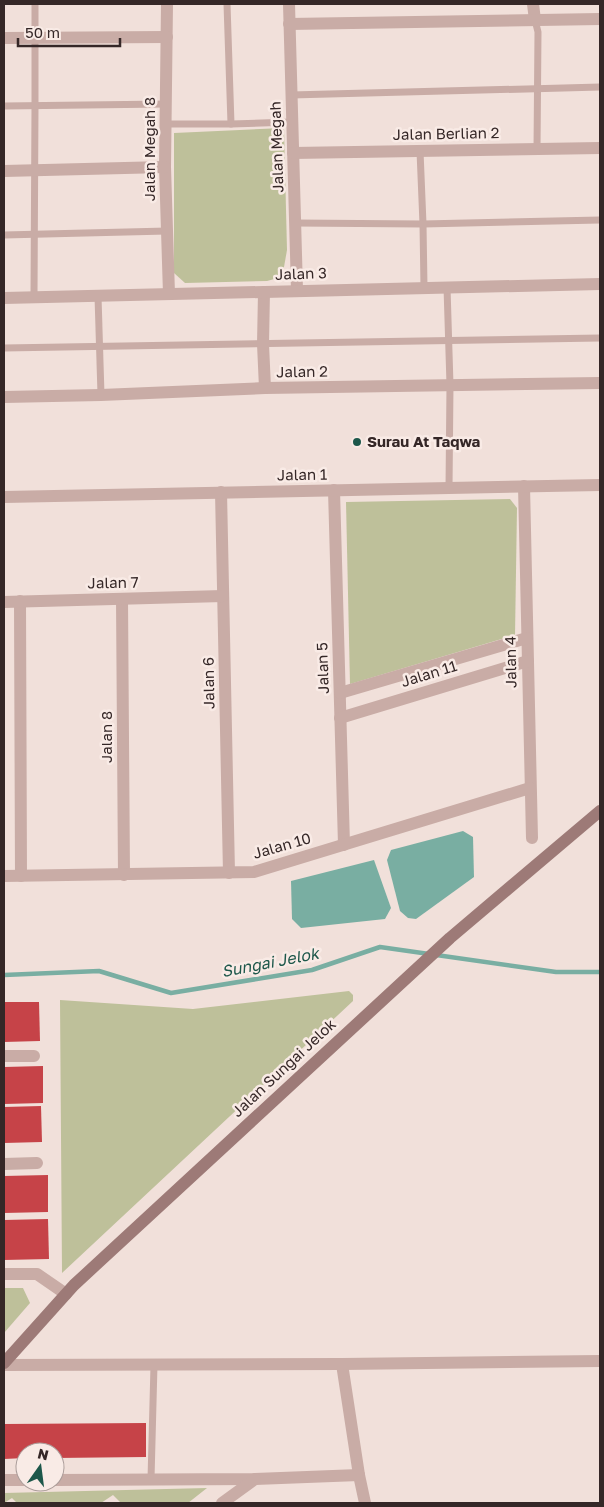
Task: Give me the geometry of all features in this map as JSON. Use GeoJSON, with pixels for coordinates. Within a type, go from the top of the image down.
{"type":"FeatureCollection","features":[{"type":"Feature","properties":{"kind":"street","name":"Jalan Megah 8"},"geometry":{"type":"LineString","coordinates":[[167,4],[165,167],[169,294]]}},
{"type":"Feature","properties":{"kind":"street","name":"Jalan Megah"},"geometry":{"type":"LineString","coordinates":[[289,4],[297,290]]}},
{"type":"Feature","properties":{"kind":"street"},"geometry":{"type":"LineString","coordinates":[[533,4],[535,20]]}},
{"type":"Feature","properties":{"kind":"street"},"geometry":{"type":"LineString","coordinates":[[289,24],[600,19]]}},
{"type":"Feature","properties":{"kind":"street"},"geometry":{"type":"LineString","coordinates":[[4,38],[167,37]]}},
{"type":"Feature","properties":{"kind":"street","name":"Jalan Berlian 2"},"geometry":{"type":"LineString","coordinates":[[293,153],[600,148]]}},
{"type":"Feature","properties":{"kind":"street"},"geometry":{"type":"LineString","coordinates":[[4,172],[165,167]]}},
{"type":"Feature","properties":{"kind":"street","name":"Jalan 3"},"geometry":{"type":"LineString","coordinates":[[4,298],[600,284]]}},
{"type":"Feature","properties":{"kind":"street"},"geometry":{"type":"LineString","coordinates":[[264,292],[263,344],[265,388]]}},
{"type":"Feature","properties":{"kind":"street","name":"Jalan 2"},"geometry":{"type":"LineString","coordinates":[[4,397],[265,388],[600,383]]}},
{"type":"Feature","properties":{"kind":"street","name":"Jalan 1"},"geometry":{"type":"LineString","coordinates":[[4,497],[600,485]]}},
{"type":"Feature","properties":{"kind":"street","name":"Jalan 4"},"geometry":{"type":"LineString","coordinates":[[524,486],[532,838]]}},
{"type":"Feature","properties":{"kind":"street","name":"Jalan 5"},"geometry":{"type":"LineString","coordinates":[[334,490],[344,845]]}},
{"type":"Feature","properties":{"kind":"street","name":"Jalan 6"},"geometry":{"type":"LineString","coordinates":[[221,492],[229,873]]}},
{"type":"Feature","properties":{"kind":"street","name":"Jalan 7"},"geometry":{"type":"LineString","coordinates":[[4,602],[223,596]]}},
{"type":"Feature","properties":{"kind":"street","name":"Jalan 8"},"geometry":{"type":"LineString","coordinates":[[122,599],[124,875]]}},
{"type":"Feature","properties":{"kind":"street"},"geometry":{"type":"LineString","coordinates":[[20,601],[21,876]]}},
{"type":"Feature","properties":{"kind":"street","name":"Jalan 11"},"geometry":{"type":"LineString","coordinates":[[340,693],[527,638]]}},
{"type":"Feature","properties":{"kind":"street","name":"Jalan 11"},"geometry":{"type":"LineString","coordinates":[[340,718],[528,661]]}},
{"type":"Feature","properties":{"kind":"street","name":"Jalan 10"},"geometry":{"type":"LineString","coordinates":[[4,876],[254,872],[530,788]]}},
{"type":"Feature","properties":{"kind":"street","name":"Jalan Sungai Jelok"},"geometry":{"type":"LineString","coordinates":[[4,1364],[74,1285],[450,938],[600,811]]}},
{"type":"Feature","properties":{"kind":"street"},"geometry":{"type":"LineString","coordinates":[[4,1056],[34,1056]]}},
{"type":"Feature","properties":{"kind":"street"},"geometry":{"type":"LineString","coordinates":[[4,1164],[37,1163]]}},
{"type":"Feature","properties":{"kind":"street"},"geometry":{"type":"LineString","coordinates":[[4,1274],[37,1274],[66,1294]]}},
{"type":"Feature","properties":{"kind":"street"},"geometry":{"type":"LineString","coordinates":[[4,1364],[342,1364],[600,1361]]}},
{"type":"Feature","properties":{"kind":"street"},"geometry":{"type":"LineString","coordinates":[[342,1364],[364,1503]]}},
{"type":"Feature","properties":{"kind":"street"},"geometry":{"type":"LineString","coordinates":[[65,1480],[255,1479],[359,1475]]}},
{"type":"Feature","properties":{"kind":"street"},"geometry":{"type":"LineString","coordinates":[[222,1503],[255,1479]]}},
{"type":"Feature","properties":{"kind":"lane"},"geometry":{"type":"LineString","coordinates":[[34,4],[34,297]]}},
{"type":"Feature","properties":{"kind":"lane"},"geometry":{"type":"LineString","coordinates":[[227,4],[231,124]]}},
{"type":"Feature","properties":{"kind":"lane"},"geometry":{"type":"LineString","coordinates":[[535,20],[538,32],[537,149]]}},
{"type":"Feature","properties":{"kind":"lane"},"geometry":{"type":"LineString","coordinates":[[292,95],[600,87]]}},
{"type":"Feature","properties":{"kind":"lane"},"geometry":{"type":"LineString","coordinates":[[4,106],[166,104]]}},
{"type":"Feature","properties":{"kind":"lane"},"geometry":{"type":"LineString","coordinates":[[166,124],[292,122]]}},
{"type":"Feature","properties":{"kind":"lane"},"geometry":{"type":"LineString","coordinates":[[420,151],[424,287]]}},
{"type":"Feature","properties":{"kind":"lane"},"geometry":{"type":"LineString","coordinates":[[295,223],[423,224],[600,220]]}},
{"type":"Feature","properties":{"kind":"lane"},"geometry":{"type":"LineString","coordinates":[[4,235],[167,231]]}},
{"type":"Feature","properties":{"kind":"lane"},"geometry":{"type":"LineString","coordinates":[[447,287],[450,385],[449,488]]}},
{"type":"Feature","properties":{"kind":"lane"},"geometry":{"type":"LineString","coordinates":[[98,296],[101,395]]}},
{"type":"Feature","properties":{"kind":"lane"},"geometry":{"type":"LineString","coordinates":[[4,348],[600,338]]}},
{"type":"Feature","properties":{"kind":"lane"},"geometry":{"type":"LineString","coordinates":[[151,1479],[154,1364]]}},
{"type":"Feature","properties":{"kind":"green space"},"geometry":{"type":"Polygon","coordinates":[[[284,128],[287,250],[284,267],[278,278],[267,281],[185,283],[174,273],[174,133],[284,128]]]}},
{"type":"Feature","properties":{"kind":"green space"},"geometry":{"type":"Polygon","coordinates":[[[510,499],[517,508],[515,635],[350,684],[346,502],[510,499]]]}},
{"type":"Feature","properties":{"kind":"green space"},"geometry":{"type":"Polygon","coordinates":[[[349,991],[353,995],[353,1001],[62,1273],[60,1000],[193,1009],[349,991]]]}},
{"type":"Feature","properties":{"kind":"green space"},"geometry":{"type":"Polygon","coordinates":[[[4,1288],[23,1288],[30,1303],[4,1333],[4,1288]]]}},
{"type":"Feature","properties":{"kind":"green space"},"geometry":{"type":"Polygon","coordinates":[[[207,1488],[188,1503],[121,1503],[113,1495],[101,1503],[17,1503],[12,1498],[4,1503],[4,1493],[207,1488]]]}},
{"type":"Feature","properties":{"kind":"water"},"geometry":{"type":"Polygon","coordinates":[[[463,831],[473,837],[474,877],[416,919],[408,918],[400,911],[387,860],[391,850],[463,831]]]}},
{"type":"Feature","properties":{"kind":"water"},"geometry":{"type":"Polygon","coordinates":[[[374,860],[391,908],[385,919],[301,928],[292,919],[291,881],[374,860]]]}},
{"type":"Feature","properties":{"kind":"building"},"geometry":{"type":"Polygon","coordinates":[[[4,1002],[39,1002],[40,1041],[4,1042],[4,1002]]]}},
{"type":"Feature","properties":{"kind":"building"},"geometry":{"type":"Polygon","coordinates":[[[43,1066],[43,1103],[4,1104],[4,1067],[43,1066]]]}},
{"type":"Feature","properties":{"kind":"building"},"geometry":{"type":"Polygon","coordinates":[[[41,1106],[42,1142],[4,1143],[4,1107],[41,1106]]]}},
{"type":"Feature","properties":{"kind":"building"},"geometry":{"type":"Polygon","coordinates":[[[48,1175],[48,1212],[4,1213],[4,1176],[48,1175]]]}},
{"type":"Feature","properties":{"kind":"building"},"geometry":{"type":"Polygon","coordinates":[[[48,1219],[49,1259],[4,1260],[4,1220],[48,1219]]]}},
{"type":"Feature","properties":{"kind":"building"},"geometry":{"type":"Polygon","coordinates":[[[146,1423],[146,1457],[65,1458],[65,1442],[15,1442],[15,1458],[4,1459],[4,1424],[146,1423]]]}},
{"type":"Feature","properties":{"kind":"waterway","name":"Sungai Jelok"},"geometry":{"type":"LineString","coordinates":[[4,975],[99,971],[171,993],[312,970],[380,947],[556,972],[600,972]]}},
{"type":"Feature","properties":{"kind":"place","name":"Surau At Taqwa"},"geometry":{"type":"Point","coordinates":[357,442]}}]}
